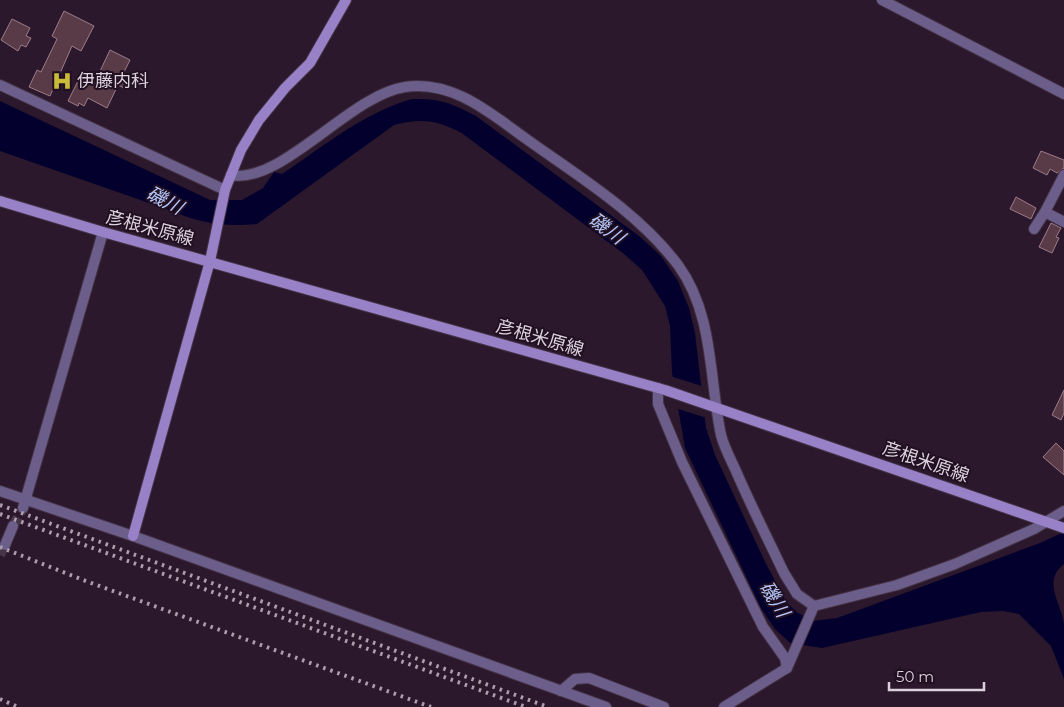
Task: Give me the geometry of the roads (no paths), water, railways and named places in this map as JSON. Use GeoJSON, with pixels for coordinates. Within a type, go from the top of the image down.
{"type":"FeatureCollection","features":[{"type":"Feature","properties":{"kind":"main road"},"geometry":{"type":"LineString","coordinates":[[133,536],[210,261],[225,191],[231,175],[241,150],[259,120],[285,88],[310,63],[346,0]]}},
{"type":"Feature","properties":{"kind":"main road","name":"彦根米原線"},"geometry":{"type":"LineString","coordinates":[[0,201],[103,232],[662,389],[713,405],[1055,525]]}},
{"type":"Feature","properties":{"kind":"street"},"geometry":{"type":"LineString","coordinates":[[882,0],[1064,94]]}},
{"type":"Feature","properties":{"kind":"street"},"geometry":{"type":"LineString","coordinates":[[0,85],[225,191]]}},
{"type":"Feature","properties":{"kind":"street"},"geometry":{"type":"LineString","coordinates":[[231,175],[243,177],[274,165],[372,99],[405,87],[440,87],[476,103],[626,211],[657,240],[679,266],[692,290],[708,340],[713,405],[722,437],[780,564],[797,594],[813,609]]}},
{"type":"Feature","properties":{"kind":"street"},"geometry":{"type":"LineString","coordinates":[[1034,230],[1064,175]]}},
{"type":"Feature","properties":{"kind":"street"},"geometry":{"type":"LineString","coordinates":[[1045,212],[1064,222]]}},
{"type":"Feature","properties":{"kind":"street"},"geometry":{"type":"LineString","coordinates":[[24,505],[103,232]]}},
{"type":"Feature","properties":{"kind":"street"},"geometry":{"type":"LineString","coordinates":[[662,389],[658,404],[682,462],[763,626],[789,664]]}},
{"type":"Feature","properties":{"kind":"street"},"geometry":{"type":"LineString","coordinates":[[0,491],[24,505],[133,536],[606,707]]}},
{"type":"Feature","properties":{"kind":"street"},"geometry":{"type":"LineString","coordinates":[[724,707],[789,664],[813,609],[897,584],[955,564],[1055,525],[1064,511]]}},
{"type":"Feature","properties":{"kind":"street"},"geometry":{"type":"LineString","coordinates":[[4,545],[13,526]]}},
{"type":"Feature","properties":{"kind":"street"},"geometry":{"type":"LineString","coordinates":[[561,691],[575,679],[589,678],[664,707]]}},
{"type":"Feature","properties":{"kind":"water","name":"磯川"},"geometry":{"type":"Polygon","coordinates":[[[412,99],[430,99],[445,102],[476,116],[639,236],[661,256],[678,281],[689,308],[695,333],[706,428],[715,455],[765,562],[787,603],[798,613],[813,621],[837,618],[1040,543],[1064,532],[1064,564],[1054,578],[1054,585],[1064,624],[1064,679],[1051,646],[1019,614],[1003,611],[981,612],[822,648],[790,643],[775,629],[761,608],[685,448],[672,373],[670,326],[665,306],[642,270],[624,254],[454,129],[438,123],[422,121],[394,125],[257,224],[245,225],[212,223],[191,218],[0,151],[0,101],[210,200],[242,200],[263,188],[274,172],[282,174],[360,122],[394,105],[412,99]]]}},
{"type":"Feature","properties":{"kind":"tunnel"},"geometry":{"type":"LineString","coordinates":[[13,526],[23,508]]}},
{"type":"Feature","properties":{"kind":"tunnel"},"geometry":{"type":"LineString","coordinates":[[0,555],[5,545]]}},
{"type":"Feature","properties":{"kind":"railway"},"geometry":{"type":"LineString","coordinates":[[0,505],[548,707]]}},
{"type":"Feature","properties":{"kind":"railway"},"geometry":{"type":"LineString","coordinates":[[0,514],[526,707]]}},
{"type":"Feature","properties":{"kind":"railway"},"geometry":{"type":"LineString","coordinates":[[0,547],[83,580],[431,707]]}},
{"type":"Feature","properties":{"kind":"railway"},"geometry":{"type":"LineString","coordinates":[[0,699],[18,707]]}},
{"type":"Feature","properties":{"kind":"place","name":"伊藤内科"},"geometry":{"type":"Point","coordinates":[62,81]}}]}
